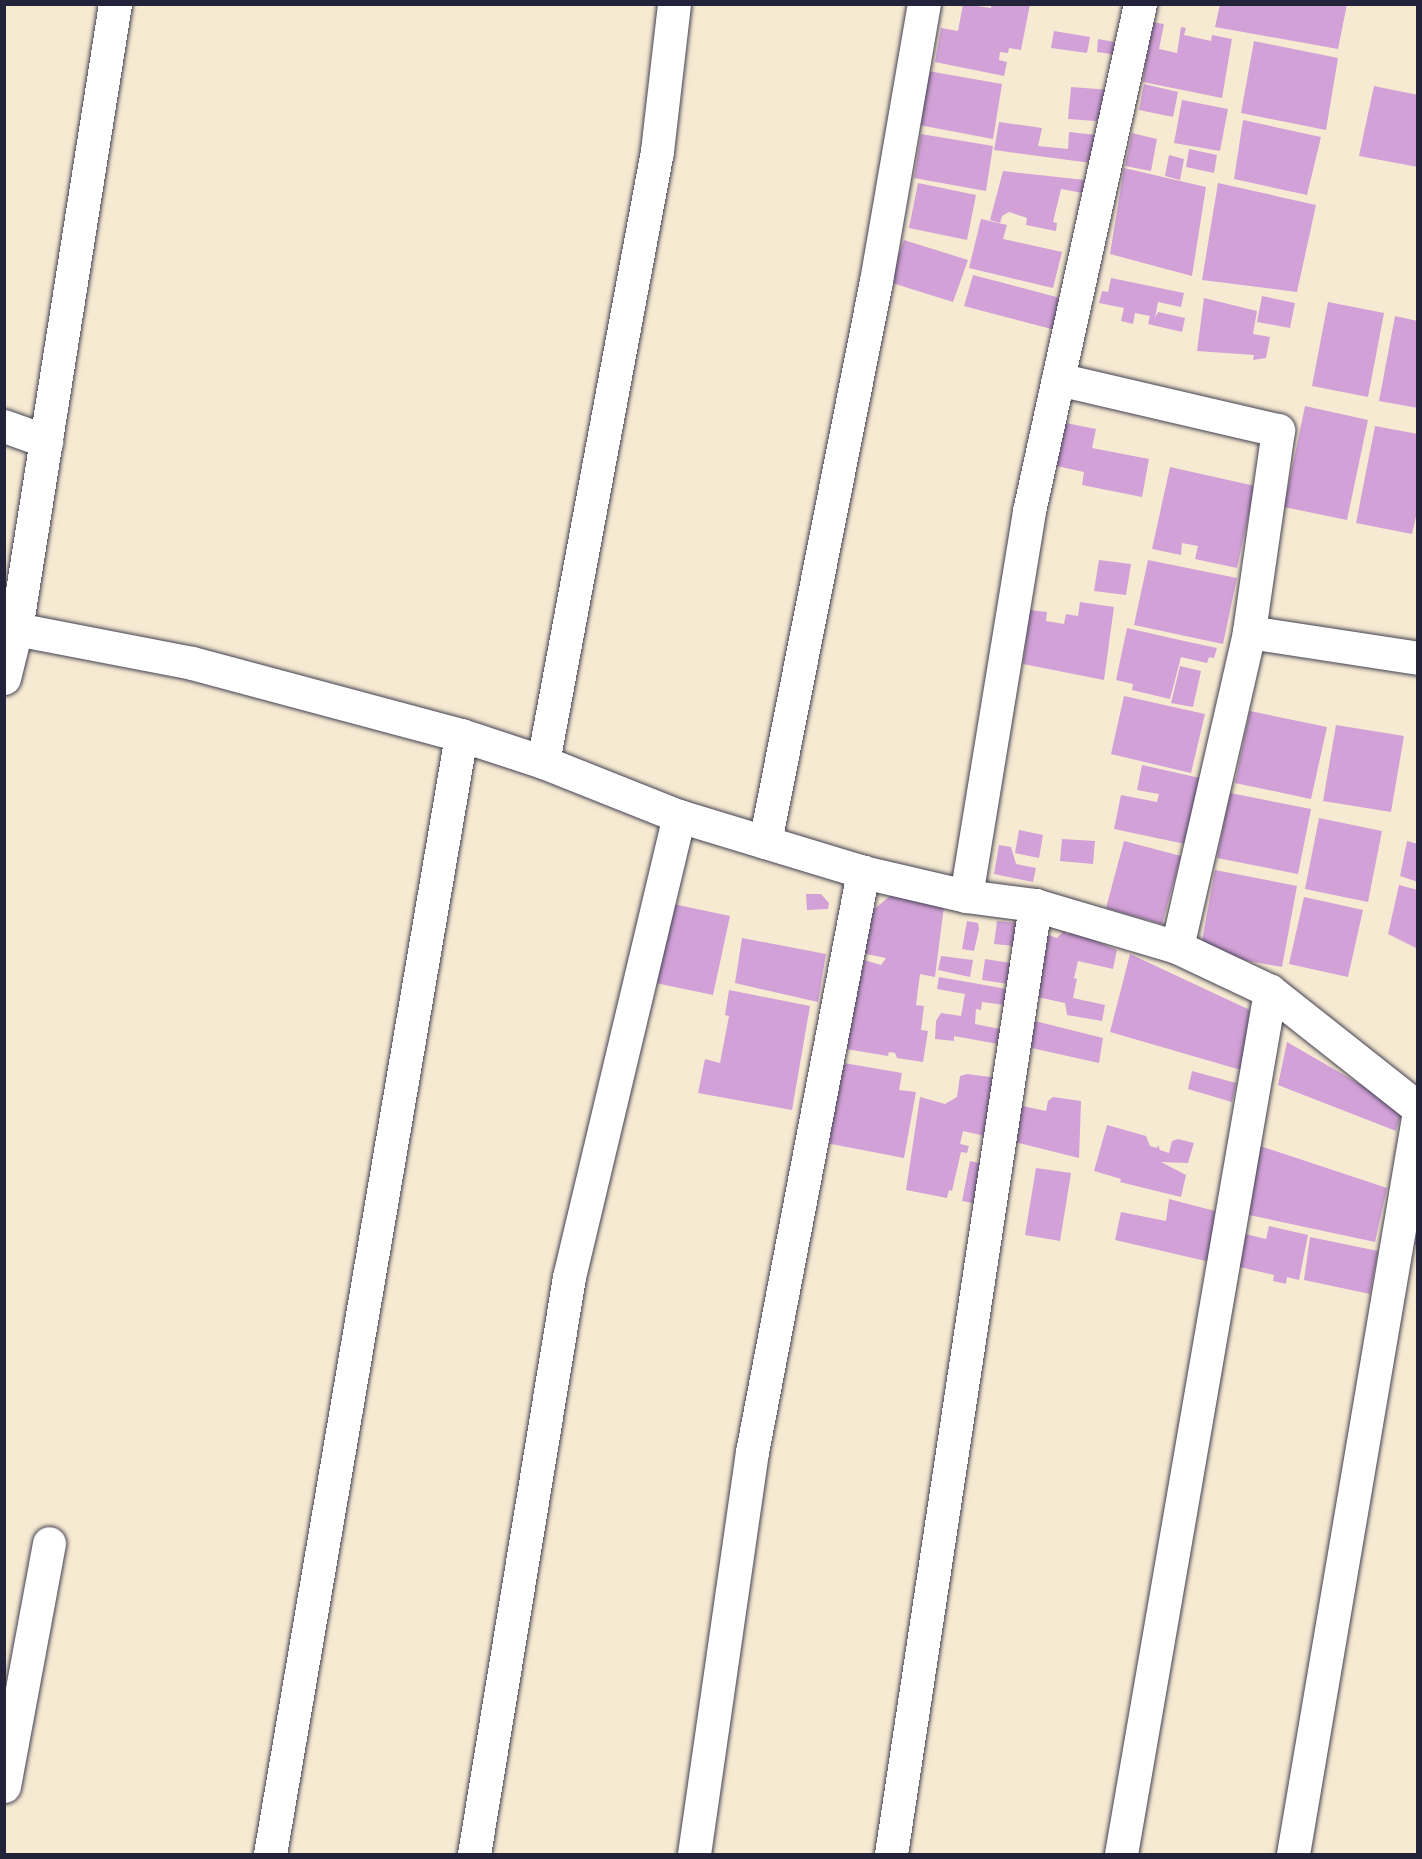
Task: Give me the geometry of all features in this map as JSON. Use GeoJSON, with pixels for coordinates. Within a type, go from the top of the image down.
{"type":"FeatureCollection","features":[{"type":"Feature","properties":{"kind":"street"},"geometry":{"type":"LineString","coordinates":[[4,678],[16,629],[115,4]]}},
{"type":"Feature","properties":{"kind":"street"},"geometry":{"type":"LineString","coordinates":[[543,762],[657,151],[674,4]]}},
{"type":"Feature","properties":{"kind":"street"},"geometry":{"type":"LineString","coordinates":[[765,842],[876,281],[924,4]]}},
{"type":"Feature","properties":{"kind":"street"},"geometry":{"type":"LineString","coordinates":[[966,896],[1029,511],[1140,4]]}},
{"type":"Feature","properties":{"kind":"street"},"geometry":{"type":"LineString","coordinates":[[1058,379],[1278,430],[1249,632],[1177,947]]}},
{"type":"Feature","properties":{"kind":"street"},"geometry":{"type":"LineString","coordinates":[[4,426],[46,441]]}},
{"type":"Feature","properties":{"kind":"street"},"geometry":{"type":"LineString","coordinates":[[16,629],[192,663],[461,735],[543,762],[679,816],[863,872],[966,896],[1035,905],[1177,947],[1270,991],[1418,1108]]}},
{"type":"Feature","properties":{"kind":"street"},"geometry":{"type":"LineString","coordinates":[[1249,632],[1418,658]]}},
{"type":"Feature","properties":{"kind":"street"},"geometry":{"type":"LineString","coordinates":[[270,1854],[461,735]]}},
{"type":"Feature","properties":{"kind":"street"},"geometry":{"type":"LineString","coordinates":[[474,1854],[569,1277],[679,816]]}},
{"type":"Feature","properties":{"kind":"street"},"geometry":{"type":"LineString","coordinates":[[694,1854],[752,1452],[863,872]]}},
{"type":"Feature","properties":{"kind":"street"},"geometry":{"type":"LineString","coordinates":[[891,1854],[1035,905]]}},
{"type":"Feature","properties":{"kind":"street"},"geometry":{"type":"LineString","coordinates":[[1120,1854],[1270,991]]}},
{"type":"Feature","properties":{"kind":"street"},"geometry":{"type":"LineString","coordinates":[[1293,1854],[1418,1117]]}},
{"type":"Feature","properties":{"kind":"street"},"geometry":{"type":"LineString","coordinates":[[4,1786],[49,1543]]}},
{"type":"Feature","properties":{"kind":"building"},"geometry":{"type":"Polygon","coordinates":[[[963,4],[991,8],[992,4],[1030,4],[1021,50],[1009,48],[1008,53],[1000,52],[999,60],[1007,62],[1004,76],[935,62],[941,28],[958,31],[963,4]]]}},
{"type":"Feature","properties":{"kind":"building"},"geometry":{"type":"Polygon","coordinates":[[[1220,4],[1347,4],[1338,49],[1215,27],[1220,4]]]}},
{"type":"Feature","properties":{"kind":"building"},"geometry":{"type":"Polygon","coordinates":[[[1151,22],[1164,24],[1159,49],[1177,53],[1181,27],[1186,28],[1184,35],[1211,41],[1212,35],[1232,39],[1222,98],[1143,82],[1151,22]]]}},
{"type":"Feature","properties":{"kind":"building"},"geometry":{"type":"Polygon","coordinates":[[[1054,31],[1090,37],[1087,53],[1051,48],[1054,31]]]}},
{"type":"Feature","properties":{"kind":"building"},"geometry":{"type":"Polygon","coordinates":[[[1098,39],[1126,44],[1124,56],[1097,52],[1098,39]]]}},
{"type":"Feature","properties":{"kind":"building"},"geometry":{"type":"Polygon","coordinates":[[[1254,41],[1338,58],[1326,130],[1241,113],[1254,41]]]}},
{"type":"Feature","properties":{"kind":"building"},"geometry":{"type":"Polygon","coordinates":[[[928,71],[1002,84],[993,139],[919,125],[928,71]]]}},
{"type":"Feature","properties":{"kind":"building"},"geometry":{"type":"Polygon","coordinates":[[[1144,84],[1178,92],[1173,117],[1139,110],[1144,84]]]}},
{"type":"Feature","properties":{"kind":"building"},"geometry":{"type":"Polygon","coordinates":[[[1374,86],[1418,95],[1418,167],[1359,156],[1374,86]]]}},
{"type":"Feature","properties":{"kind":"building"},"geometry":{"type":"Polygon","coordinates":[[[1071,87],[1111,90],[1109,122],[1068,119],[1071,87]]]}},
{"type":"Feature","properties":{"kind":"building"},"geometry":{"type":"Polygon","coordinates":[[[1182,100],[1228,109],[1220,151],[1174,143],[1182,100]]]}},
{"type":"Feature","properties":{"kind":"building"},"geometry":{"type":"Polygon","coordinates":[[[1243,120],[1321,137],[1307,195],[1234,179],[1243,120]]]}},
{"type":"Feature","properties":{"kind":"building"},"geometry":{"type":"Polygon","coordinates":[[[999,122],[1042,128],[1038,146],[1068,149],[1069,132],[1096,135],[1091,163],[994,150],[999,122]]]}},
{"type":"Feature","properties":{"kind":"building"},"geometry":{"type":"Polygon","coordinates":[[[1132,133],[1157,139],[1151,171],[1125,166],[1132,133]]]}},
{"type":"Feature","properties":{"kind":"building"},"geometry":{"type":"Polygon","coordinates":[[[921,134],[993,146],[986,191],[914,178],[921,134]]]}},
{"type":"Feature","properties":{"kind":"building"},"geometry":{"type":"Polygon","coordinates":[[[1189,149],[1217,155],[1214,173],[1186,167],[1189,149]]]}},
{"type":"Feature","properties":{"kind":"building"},"geometry":{"type":"Polygon","coordinates":[[[1169,155],[1184,159],[1180,180],[1165,176],[1169,155]]]}},
{"type":"Feature","properties":{"kind":"building"},"geometry":{"type":"Polygon","coordinates":[[[1124,168],[1206,187],[1192,276],[1110,254],[1124,168]]]}},
{"type":"Feature","properties":{"kind":"building"},"geometry":{"type":"Polygon","coordinates":[[[1003,171],[1085,180],[1083,193],[1061,189],[1053,222],[1057,223],[1056,231],[1026,225],[1027,218],[1009,212],[1002,216],[1000,223],[990,220],[1003,171]]]}},
{"type":"Feature","properties":{"kind":"building"},"geometry":{"type":"Polygon","coordinates":[[[918,183],[976,195],[967,240],[909,228],[918,183]]]}},
{"type":"Feature","properties":{"kind":"building"},"geometry":{"type":"Polygon","coordinates":[[[1218,183],[1316,205],[1297,292],[1202,280],[1218,183]]]}},
{"type":"Feature","properties":{"kind":"building"},"geometry":{"type":"Polygon","coordinates":[[[981,219],[1007,225],[1003,239],[1062,252],[1053,288],[969,268],[981,219]]]}},
{"type":"Feature","properties":{"kind":"building"},"geometry":{"type":"Polygon","coordinates":[[[904,240],[968,260],[953,302],[889,282],[904,240]]]}},
{"type":"Feature","properties":{"kind":"building"},"geometry":{"type":"Polygon","coordinates":[[[973,275],[1064,299],[1055,330],[964,306],[973,275]]]}},
{"type":"Feature","properties":{"kind":"building"},"geometry":{"type":"Polygon","coordinates":[[[1111,278],[1184,293],[1181,307],[1158,302],[1155,318],[1158,312],[1185,318],[1182,332],[1148,324],[1150,316],[1135,313],[1133,324],[1121,321],[1124,308],[1099,303],[1102,291],[1108,292],[1111,278]]]}},
{"type":"Feature","properties":{"kind":"building"},"geometry":{"type":"Polygon","coordinates":[[[1262,296],[1295,303],[1290,328],[1257,322],[1262,296]]]}},
{"type":"Feature","properties":{"kind":"building"},"geometry":{"type":"Polygon","coordinates":[[[1204,298],[1257,311],[1253,334],[1270,337],[1266,358],[1253,360],[1254,355],[1197,351],[1204,298]]]}},
{"type":"Feature","properties":{"kind":"building"},"geometry":{"type":"Polygon","coordinates":[[[1328,302],[1384,313],[1368,397],[1312,386],[1328,302]]]}},
{"type":"Feature","properties":{"kind":"building"},"geometry":{"type":"Polygon","coordinates":[[[1395,316],[1418,321],[1418,408],[1379,401],[1395,316]]]}},
{"type":"Feature","properties":{"kind":"building"},"geometry":{"type":"Polygon","coordinates":[[[1305,406],[1368,420],[1347,520],[1284,507],[1305,406]]]}},
{"type":"Feature","properties":{"kind":"building"},"geometry":{"type":"Polygon","coordinates":[[[1061,422],[1096,429],[1092,448],[1149,459],[1142,497],[1082,485],[1084,472],[1052,465],[1061,422]]]}},
{"type":"Feature","properties":{"kind":"building"},"geometry":{"type":"Polygon","coordinates":[[[1375,426],[1418,434],[1418,508],[1412,534],[1356,523],[1375,426]]]}},
{"type":"Feature","properties":{"kind":"building"},"geometry":{"type":"Polygon","coordinates":[[[1170,467],[1255,486],[1237,568],[1195,559],[1198,546],[1182,543],[1181,555],[1152,549],[1170,467]]]}},
{"type":"Feature","properties":{"kind":"building"},"geometry":{"type":"Polygon","coordinates":[[[1099,560],[1131,564],[1126,595],[1094,591],[1099,560]]]}},
{"type":"Feature","properties":{"kind":"building"},"geometry":{"type":"Polygon","coordinates":[[[1148,560],[1237,578],[1223,644],[1134,625],[1148,560]]]}},
{"type":"Feature","properties":{"kind":"building"},"geometry":{"type":"Polygon","coordinates":[[[1080,602],[1114,607],[1104,680],[1023,664],[1030,610],[1047,612],[1046,621],[1064,624],[1066,614],[1078,616],[1080,602]]]}},
{"type":"Feature","properties":{"kind":"building"},"geometry":{"type":"Polygon","coordinates":[[[1127,628],[1217,648],[1214,658],[1209,657],[1207,663],[1181,657],[1170,699],[1132,690],[1133,684],[1116,680],[1127,628]]]}},
{"type":"Feature","properties":{"kind":"building"},"geometry":{"type":"Polygon","coordinates":[[[1180,666],[1201,671],[1193,707],[1171,703],[1180,666]]]}},
{"type":"Feature","properties":{"kind":"building"},"geometry":{"type":"Polygon","coordinates":[[[1124,696],[1205,714],[1191,773],[1111,754],[1124,696]]]}},
{"type":"Feature","properties":{"kind":"building"},"geometry":{"type":"Polygon","coordinates":[[[1250,711],[1327,727],[1311,799],[1235,783],[1250,711]]]}},
{"type":"Feature","properties":{"kind":"building"},"geometry":{"type":"Polygon","coordinates":[[[1336,725],[1404,736],[1391,812],[1323,801],[1336,725]]]}},
{"type":"Feature","properties":{"kind":"building"},"geometry":{"type":"Polygon","coordinates":[[[1142,765],[1200,778],[1185,844],[1114,829],[1121,795],[1157,802],[1159,794],[1137,790],[1142,765]]]}},
{"type":"Feature","properties":{"kind":"building"},"geometry":{"type":"Polygon","coordinates":[[[1230,793],[1311,809],[1298,874],[1217,858],[1230,793]]]}},
{"type":"Feature","properties":{"kind":"building"},"geometry":{"type":"Polygon","coordinates":[[[1319,818],[1382,831],[1368,902],[1305,889],[1319,818]]]}},
{"type":"Feature","properties":{"kind":"building"},"geometry":{"type":"Polygon","coordinates":[[[1019,830],[1043,835],[1039,858],[1015,853],[1019,830]]]}},
{"type":"Feature","properties":{"kind":"building"},"geometry":{"type":"Polygon","coordinates":[[[1062,839],[1095,841],[1093,864],[1060,861],[1062,839]]]}},
{"type":"Feature","properties":{"kind":"building"},"geometry":{"type":"Polygon","coordinates":[[[1124,841],[1181,856],[1162,924],[1106,908],[1124,841]]]}},
{"type":"Feature","properties":{"kind":"building"},"geometry":{"type":"Polygon","coordinates":[[[1407,841],[1418,844],[1418,882],[1400,876],[1407,841]]]}},
{"type":"Feature","properties":{"kind":"building"},"geometry":{"type":"Polygon","coordinates":[[[999,845],[1011,847],[1016,864],[1036,868],[1033,882],[994,874],[999,845]]]}},
{"type":"Feature","properties":{"kind":"building"},"geometry":{"type":"Polygon","coordinates":[[[1215,870],[1297,886],[1282,967],[1200,952],[1215,870]]]}},
{"type":"Feature","properties":{"kind":"building"},"geometry":{"type":"Polygon","coordinates":[[[1399,885],[1418,890],[1418,949],[1388,934],[1399,885]]]}},
{"type":"Feature","properties":{"kind":"building"},"geometry":{"type":"Polygon","coordinates":[[[806,894],[821,894],[829,903],[828,909],[807,910],[806,894]]]}},
{"type":"Feature","properties":{"kind":"building"},"geometry":{"type":"Polygon","coordinates":[[[891,895],[944,906],[935,977],[920,974],[916,1005],[924,1006],[921,1030],[928,1031],[923,1062],[897,1058],[895,1053],[889,1052],[888,1056],[840,1048],[852,965],[863,967],[864,960],[881,965],[886,958],[856,952],[865,917],[891,895]]]}},
{"type":"Feature","properties":{"kind":"building"},"geometry":{"type":"Polygon","coordinates":[[[1304,897],[1363,910],[1348,977],[1289,964],[1304,897]]]}},
{"type":"Feature","properties":{"kind":"building"},"geometry":{"type":"Polygon","coordinates":[[[664,902],[730,916],[713,995],[646,981],[664,902]]]}},
{"type":"Feature","properties":{"kind":"building"},"geometry":{"type":"Polygon","coordinates":[[[967,921],[978,923],[979,929],[974,951],[962,949],[967,921]]]}},
{"type":"Feature","properties":{"kind":"building"},"geometry":{"type":"Polygon","coordinates":[[[997,921],[1017,923],[1014,946],[994,944],[997,921]]]}},
{"type":"Feature","properties":{"kind":"building"},"geometry":{"type":"Polygon","coordinates":[[[1065,930],[1066,934],[1074,932],[1117,950],[1113,969],[1078,961],[1074,978],[1077,979],[1073,998],[1105,1005],[1102,1021],[1067,1015],[1065,1003],[1028,995],[1042,933],[1057,938],[1065,930]]]}},
{"type":"Feature","properties":{"kind":"building"},"geometry":{"type":"Polygon","coordinates":[[[742,938],[826,954],[818,1002],[735,983],[742,938]]]}},
{"type":"Feature","properties":{"kind":"building"},"geometry":{"type":"Polygon","coordinates":[[[1130,954],[1250,1010],[1241,1070],[1110,1032],[1130,954]]]}},
{"type":"Feature","properties":{"kind":"building"},"geometry":{"type":"Polygon","coordinates":[[[941,956],[973,960],[970,977],[938,970],[941,956]]]}},
{"type":"Feature","properties":{"kind":"building"},"geometry":{"type":"Polygon","coordinates":[[[985,959],[1011,963],[1008,984],[982,980],[985,959]]]}},
{"type":"Feature","properties":{"kind":"building"},"geometry":{"type":"Polygon","coordinates":[[[939,977],[1007,989],[1005,1005],[982,1002],[981,1010],[976,1009],[975,1024],[1000,1029],[998,1044],[954,1036],[954,1041],[935,1039],[936,1021],[941,1013],[961,1016],[965,994],[937,989],[939,977]]]}},
{"type":"Feature","properties":{"kind":"building"},"geometry":{"type":"Polygon","coordinates":[[[729,990],[810,1006],[792,1110],[698,1093],[705,1059],[720,1063],[729,1016],[725,1015],[729,990]]]}},
{"type":"Feature","properties":{"kind":"building"},"geometry":{"type":"Polygon","coordinates":[[[1031,1020],[1103,1038],[1099,1063],[1027,1047],[1031,1020]]]}},
{"type":"Feature","properties":{"kind":"building"},"geometry":{"type":"Polygon","coordinates":[[[1287,1042],[1403,1109],[1396,1131],[1278,1085],[1287,1042]]]}},
{"type":"Feature","properties":{"kind":"building"},"geometry":{"type":"Polygon","coordinates":[[[838,1062],[902,1073],[899,1090],[916,1092],[904,1158],[826,1143],[838,1062]]]}},
{"type":"Feature","properties":{"kind":"building"},"geometry":{"type":"Polygon","coordinates":[[[1192,1071],[1236,1083],[1232,1102],[1188,1089],[1192,1071]]]}},
{"type":"Feature","properties":{"kind":"building"},"geometry":{"type":"Polygon","coordinates":[[[967,1074],[999,1078],[978,1204],[962,1201],[970,1161],[979,1163],[985,1136],[963,1131],[960,1144],[969,1146],[967,1153],[961,1152],[952,1191],[949,1190],[947,1198],[906,1190],[920,1097],[945,1104],[957,1097],[960,1076],[967,1074]]]}},
{"type":"Feature","properties":{"kind":"building"},"geometry":{"type":"Polygon","coordinates":[[[1053,1097],[1081,1101],[1079,1158],[1011,1141],[1018,1105],[1046,1111],[1048,1101],[1053,1097]]]}},
{"type":"Feature","properties":{"kind":"building"},"geometry":{"type":"Polygon","coordinates":[[[1107,1125],[1146,1136],[1150,1146],[1157,1148],[1158,1145],[1160,1150],[1169,1153],[1172,1141],[1178,1139],[1194,1143],[1188,1163],[1161,1162],[1186,1175],[1181,1197],[1120,1182],[1121,1179],[1094,1171],[1107,1125]]]}},
{"type":"Feature","properties":{"kind":"building"},"geometry":{"type":"Polygon","coordinates":[[[1254,1144],[1387,1188],[1375,1242],[1240,1213],[1254,1144]]]}},
{"type":"Feature","properties":{"kind":"building"},"geometry":{"type":"Polygon","coordinates":[[[1036,1168],[1071,1173],[1060,1241],[1025,1235],[1036,1168]]]}},
{"type":"Feature","properties":{"kind":"building"},"geometry":{"type":"Polygon","coordinates":[[[1169,1199],[1215,1211],[1210,1262],[1115,1240],[1121,1212],[1166,1221],[1169,1199]]]}},
{"type":"Feature","properties":{"kind":"building"},"geometry":{"type":"Polygon","coordinates":[[[1415,1221],[1418,1222],[1418,1246],[1410,1243],[1415,1221]]]}},
{"type":"Feature","properties":{"kind":"building"},"geometry":{"type":"Polygon","coordinates":[[[1269,1226],[1308,1235],[1299,1280],[1287,1277],[1286,1284],[1273,1281],[1274,1275],[1231,1265],[1241,1233],[1266,1239],[1269,1226]]]}},
{"type":"Feature","properties":{"kind":"building"},"geometry":{"type":"Polygon","coordinates":[[[1310,1237],[1378,1251],[1370,1294],[1304,1280],[1310,1237]]]}}]}
